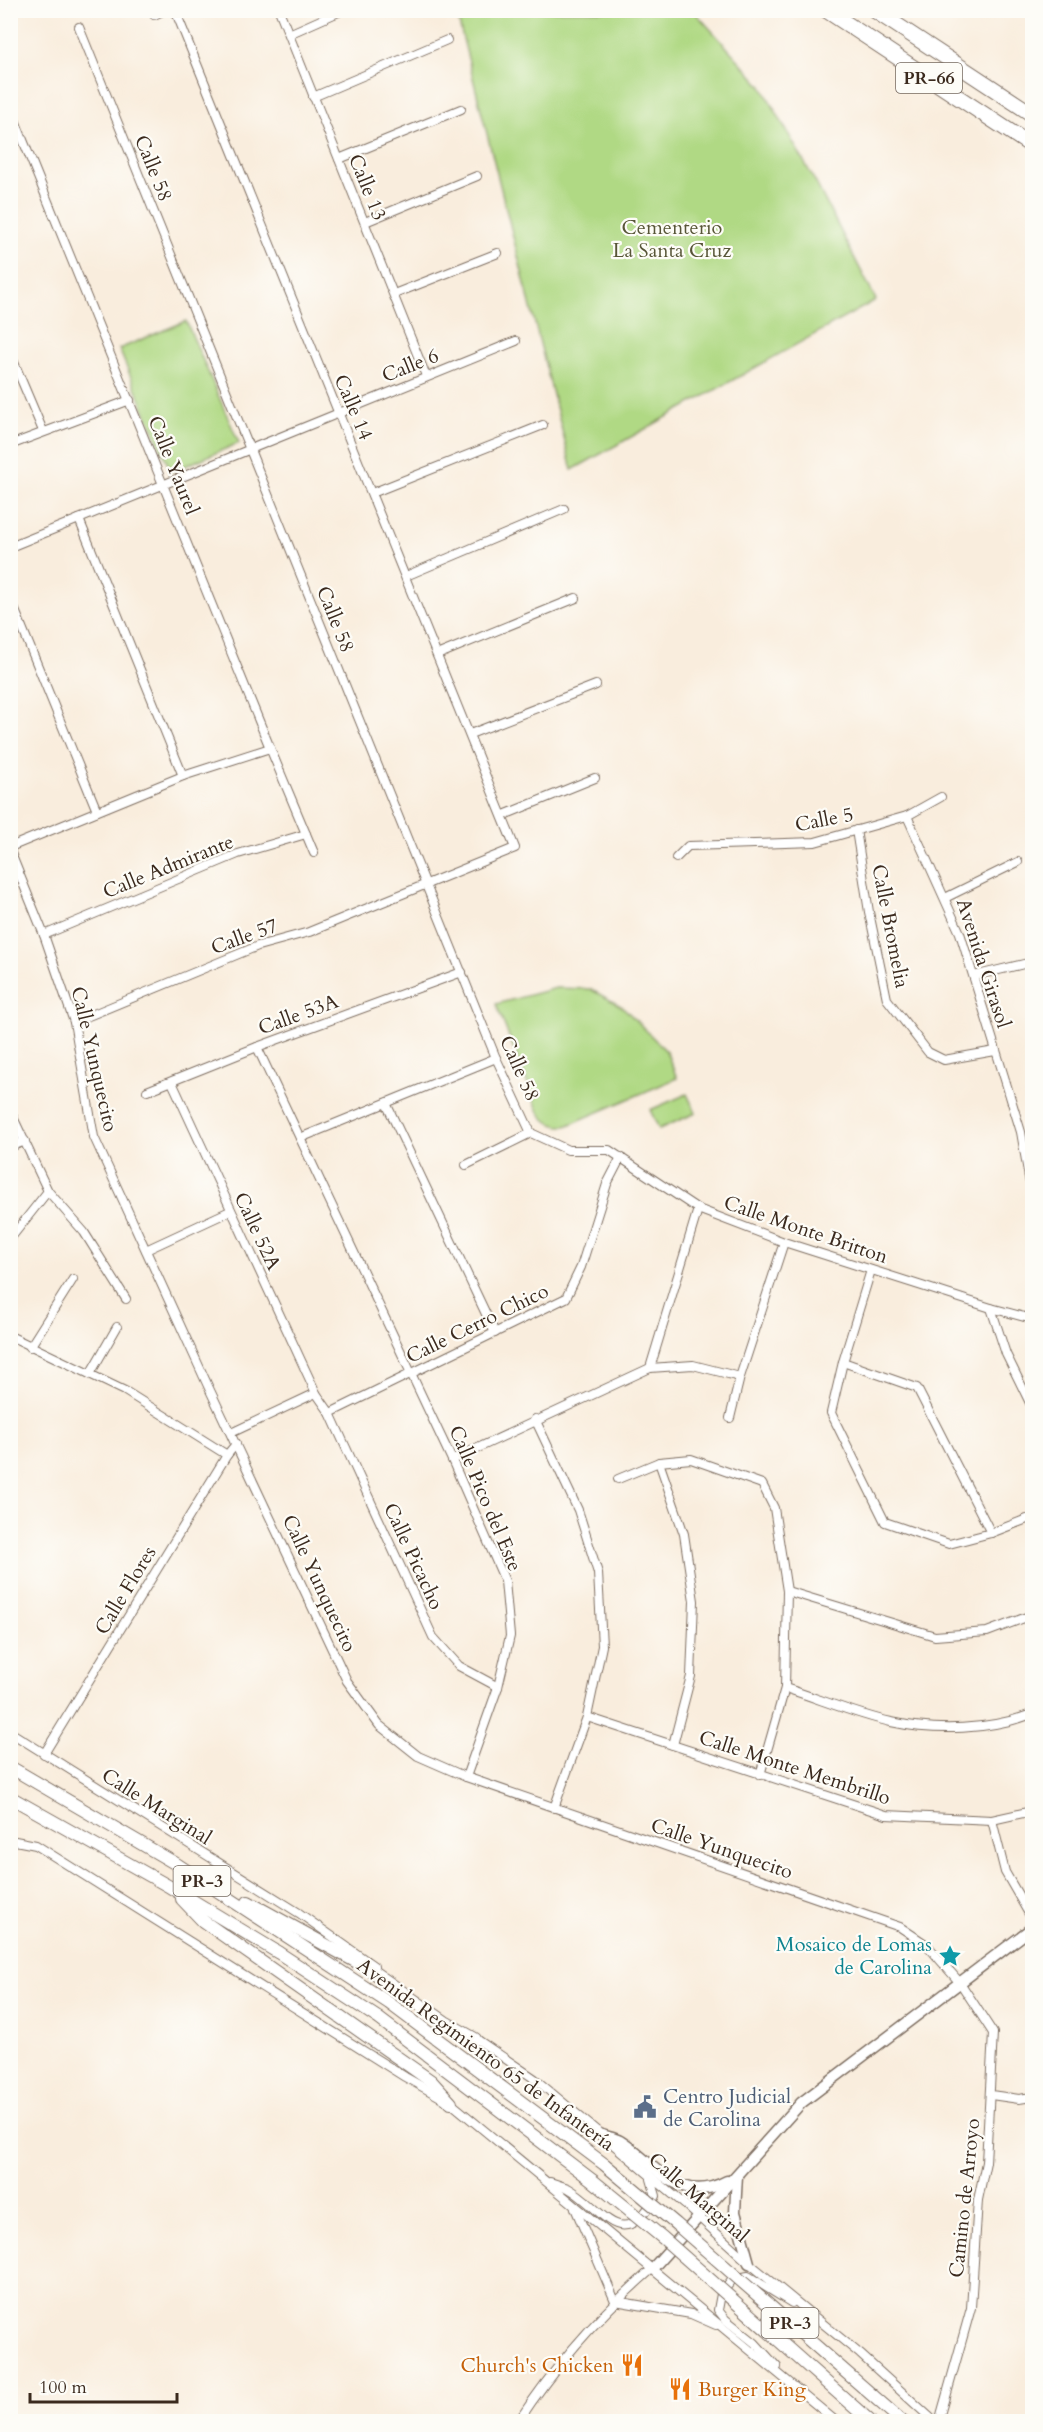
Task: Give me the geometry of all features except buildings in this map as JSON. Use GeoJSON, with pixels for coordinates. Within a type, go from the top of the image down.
{"type":"FeatureCollection","features":[{"type":"Feature","properties":{"kind":"highway","name":"PR-66"},"geometry":{"type":"LineString","coordinates":[[826,10],[1032,146]]}},
{"type":"Feature","properties":{"kind":"highway","name":"PR-66"},"geometry":{"type":"LineString","coordinates":[[874,10],[1032,114]]}},
{"type":"Feature","properties":{"kind":"main road","name":"Avenida Regimiento 65 de Infantería"},"geometry":{"type":"LineString","coordinates":[[10,1767],[178,1865],[389,2003],[604,2164],[903,2421]]}},
{"type":"Feature","properties":{"kind":"main road","name":"Avenida Regimiento 65 de Infantería"},"geometry":{"type":"LineString","coordinates":[[10,1797],[170,1887],[279,1953],[378,2018],[592,2180],[663,2238],[871,2421]]}},
{"type":"Feature","properties":{"kind":"main road"},"geometry":{"type":"LineString","coordinates":[[178,1865],[366,1967],[445,2022],[475,2039]]}},
{"type":"Feature","properties":{"kind":"main road"},"geometry":{"type":"LineString","coordinates":[[170,1887],[203,1921],[431,2081],[451,2103]]}},
{"type":"Feature","properties":{"kind":"street"},"geometry":{"type":"LineString","coordinates":[[154,15],[165,10]]}},
{"type":"Feature","properties":{"kind":"street","name":"Calle 14"},"geometry":{"type":"LineString","coordinates":[[175,10],[516,848]]}},
{"type":"Feature","properties":{"kind":"street","name":"Calle 13"},"geometry":{"type":"LineString","coordinates":[[279,10],[426,376]]}},
{"type":"Feature","properties":{"kind":"street"},"geometry":{"type":"LineString","coordinates":[[289,34],[343,10]]}},
{"type":"Feature","properties":{"kind":"street","name":"Calle 58"},"geometry":{"type":"LineString","coordinates":[[79,27],[496,1058],[531,1133]]}},
{"type":"Feature","properties":{"kind":"street"},"geometry":{"type":"LineString","coordinates":[[313,97],[447,40]]}},
{"type":"Feature","properties":{"kind":"street","name":"Calle Yaurel"},"geometry":{"type":"LineString","coordinates":[[10,108],[314,853]]}},
{"type":"Feature","properties":{"kind":"street"},"geometry":{"type":"LineString","coordinates":[[339,159],[461,109]]}},
{"type":"Feature","properties":{"kind":"street"},"geometry":{"type":"LineString","coordinates":[[365,222],[477,176]]}},
{"type":"Feature","properties":{"kind":"street"},"geometry":{"type":"LineString","coordinates":[[394,294],[498,253]]}},
{"type":"Feature","properties":{"kind":"street","name":"Calle 6"},"geometry":{"type":"LineString","coordinates":[[10,547],[516,341]]}},
{"type":"Feature","properties":{"kind":"street"},"geometry":{"type":"LineString","coordinates":[[10,353],[43,431]]}},
{"type":"Feature","properties":{"kind":"street"},"geometry":{"type":"LineString","coordinates":[[10,445],[129,400]]}},
{"type":"Feature","properties":{"kind":"street"},"geometry":{"type":"LineString","coordinates":[[372,493],[543,425]]}},
{"type":"Feature","properties":{"kind":"street"},"geometry":{"type":"LineString","coordinates":[[406,576],[564,510]]}},
{"type":"Feature","properties":{"kind":"street"},"geometry":{"type":"LineString","coordinates":[[78,519],[183,776]]}},
{"type":"Feature","properties":{"kind":"street"},"geometry":{"type":"LineString","coordinates":[[437,655],[576,597]]}},
{"type":"Feature","properties":{"kind":"street"},"geometry":{"type":"LineString","coordinates":[[10,598],[97,811]]}},
{"type":"Feature","properties":{"kind":"street"},"geometry":{"type":"LineString","coordinates":[[470,734],[596,684]]}},
{"type":"Feature","properties":{"kind":"street"},"geometry":{"type":"LineString","coordinates":[[10,849],[183,776],[270,748]]}},
{"type":"Feature","properties":{"kind":"street"},"geometry":{"type":"LineString","coordinates":[[504,815],[595,778]]}},
{"type":"Feature","properties":{"kind":"street","name":"Calle 5"},"geometry":{"type":"LineString","coordinates":[[676,858],[688,846],[815,842],[907,816],[941,797]]}},
{"type":"Feature","properties":{"kind":"street","name":"Avenida Girasol"},"geometry":{"type":"LineString","coordinates":[[907,816],[960,933],[1021,1132],[1032,1195]]}},
{"type":"Feature","properties":{"kind":"street","name":"Calle Bromelia"},"geometry":{"type":"LineString","coordinates":[[856,830],[869,912],[887,999],[928,1052],[944,1060],[995,1051]]}},
{"type":"Feature","properties":{"kind":"street","name":"Calle Admirante"},"geometry":{"type":"LineString","coordinates":[[44,935],[238,854],[306,834]]}},
{"type":"Feature","properties":{"kind":"street","name":"Calle 57"},"geometry":{"type":"LineString","coordinates":[[74,1022],[258,946],[309,932],[516,848]]}},
{"type":"Feature","properties":{"kind":"street","name":"Calle Yunquecito"},"geometry":{"type":"LineString","coordinates":[[10,849],[44,935],[74,1022],[94,1137],[347,1681],[380,1725],[418,1756],[466,1777],[900,1927],[927,1945],[961,1984]]}},
{"type":"Feature","properties":{"kind":"street"},"geometry":{"type":"LineString","coordinates":[[945,898],[1018,862]]}},
{"type":"Feature","properties":{"kind":"street"},"geometry":{"type":"LineString","coordinates":[[974,976],[1032,962]]}},
{"type":"Feature","properties":{"kind":"street","name":"Calle 53A"},"geometry":{"type":"LineString","coordinates":[[147,1091],[257,1047],[462,972]]}},
{"type":"Feature","properties":{"kind":"street","name":"Calle Pico del Este"},"geometry":{"type":"LineString","coordinates":[[257,1047],[452,1460],[505,1581],[510,1636],[498,1687],[466,1777]]}},
{"type":"Feature","properties":{"kind":"street"},"geometry":{"type":"LineString","coordinates":[[300,1138],[496,1058]]}},
{"type":"Feature","properties":{"kind":"street","name":"Calle 52A"},"geometry":{"type":"LineString","coordinates":[[172,1082],[316,1393],[330,1413]]}},
{"type":"Feature","properties":{"kind":"street"},"geometry":{"type":"LineString","coordinates":[[386,1104],[495,1333]]}},
{"type":"Feature","properties":{"kind":"street"},"geometry":{"type":"LineString","coordinates":[[10,1111],[48,1191],[84,1232],[126,1299]]}},
{"type":"Feature","properties":{"kind":"street"},"geometry":{"type":"LineString","coordinates":[[466,1165],[531,1133],[568,1150],[609,1150],[621,1156]]}},
{"type":"Feature","properties":{"kind":"street"},"geometry":{"type":"LineString","coordinates":[[10,1147],[25,1141]]}},
{"type":"Feature","properties":{"kind":"street","name":"Calle Cerro Chico"},"geometry":{"type":"LineString","coordinates":[[330,1413],[566,1298],[581,1267],[607,1184],[621,1156]]}},
{"type":"Feature","properties":{"kind":"street","name":"Calle Monte Britton"},"geometry":{"type":"LineString","coordinates":[[621,1156],[698,1209],[784,1242],[1032,1319]]}},
{"type":"Feature","properties":{"kind":"street"},"geometry":{"type":"LineString","coordinates":[[10,1239],[48,1191]]}},
{"type":"Feature","properties":{"kind":"street"},"geometry":{"type":"LineString","coordinates":[[650,1368],[698,1209]]}},
{"type":"Feature","properties":{"kind":"street"},"geometry":{"type":"LineString","coordinates":[[146,1250],[230,1211]]}},
{"type":"Feature","properties":{"kind":"street"},"geometry":{"type":"LineString","coordinates":[[730,1418],[740,1377],[784,1242]]}},
{"type":"Feature","properties":{"kind":"street"},"geometry":{"type":"LineString","coordinates":[[871,1270],[843,1362],[831,1413],[885,1522],[949,1544],[991,1533],[1027,1519]]}},
{"type":"Feature","properties":{"kind":"street"},"geometry":{"type":"LineString","coordinates":[[30,1347],[73,1279]]}},
{"type":"Feature","properties":{"kind":"street"},"geometry":{"type":"LineString","coordinates":[[991,1308],[1006,1354],[1032,1407]]}},
{"type":"Feature","properties":{"kind":"street"},"geometry":{"type":"LineString","coordinates":[[90,1374],[117,1327]]}},
{"type":"Feature","properties":{"kind":"street"},"geometry":{"type":"LineString","coordinates":[[10,1336],[125,1391],[226,1455]]}},
{"type":"Feature","properties":{"kind":"street"},"geometry":{"type":"LineString","coordinates":[[843,1362],[917,1388],[991,1533]]}},
{"type":"Feature","properties":{"kind":"street"},"geometry":{"type":"LineString","coordinates":[[452,1460],[535,1419],[650,1368],[693,1365],[740,1377]]}},
{"type":"Feature","properties":{"kind":"street"},"geometry":{"type":"LineString","coordinates":[[231,1433],[316,1393]]}},
{"type":"Feature","properties":{"kind":"street","name":"Calle Picacho"},"geometry":{"type":"LineString","coordinates":[[330,1413],[433,1636],[459,1666],[498,1687]]}},
{"type":"Feature","properties":{"kind":"street"},"geometry":{"type":"LineString","coordinates":[[535,1419],[578,1510],[598,1573],[602,1646],[587,1717],[554,1808]]}},
{"type":"Feature","properties":{"kind":"street","name":"Calle Flores"},"geometry":{"type":"LineString","coordinates":[[44,1754],[226,1455],[236,1444]]}},
{"type":"Feature","properties":{"kind":"street"},"geometry":{"type":"LineString","coordinates":[[618,1479],[658,1462],[691,1459],[762,1484],[774,1508],[787,1591],[785,1688],[760,1775]]}},
{"type":"Feature","properties":{"kind":"street"},"geometry":{"type":"LineString","coordinates":[[658,1462],[684,1534],[694,1601],[691,1676],[673,1745]]}},
{"type":"Feature","properties":{"kind":"street"},"geometry":{"type":"LineString","coordinates":[[787,1591],[935,1636],[987,1632],[1032,1617]]}},
{"type":"Feature","properties":{"kind":"street"},"geometry":{"type":"LineString","coordinates":[[785,1688],[891,1722],[942,1729],[1010,1722],[1032,1714]]}},
{"type":"Feature","properties":{"kind":"street","name":"Calle Monte Membrillo"},"geometry":{"type":"LineString","coordinates":[[587,1717],[886,1815],[992,1820],[1032,1811]]}},
{"type":"Feature","properties":{"kind":"street","name":"Calle Marginal"},"geometry":{"type":"LineString","coordinates":[[11,1732],[299,1912],[475,2039],[535,2079],[937,2421]]}},
{"type":"Feature","properties":{"kind":"street"},"geometry":{"type":"LineString","coordinates":[[992,1820],[1005,1872],[1032,1919]]}},
{"type":"Feature","properties":{"kind":"street"},"geometry":{"type":"LineString","coordinates":[[10,1840],[36,1845],[405,2077],[451,2103],[837,2421]]}},
{"type":"Feature","properties":{"kind":"street"},"geometry":{"type":"LineString","coordinates":[[518,2421],[545,2380],[615,2301],[652,2268],[801,2103],[1032,1928]]}},
{"type":"Feature","properties":{"kind":"street","name":"Camino de Arroyo"},"geometry":{"type":"LineString","coordinates":[[937,2421],[970,2308],[978,2200],[986,2162],[991,2096],[993,2033],[961,1984]]}},
{"type":"Feature","properties":{"kind":"street"},"geometry":{"type":"LineString","coordinates":[[991,2096],[1020,2099],[1032,2097]]}},
{"type":"Feature","properties":{"kind":"street"},"geometry":{"type":"LineString","coordinates":[[602,2135],[619,2141],[664,2178],[694,2189],[706,2190],[738,2175]]}},
{"type":"Feature","properties":{"kind":"street"},"geometry":{"type":"LineString","coordinates":[[541,2178],[568,2189],[613,2225],[622,2226],[630,2224],[644,2214],[656,2196],[655,2186],[648,2174]]}},
{"type":"Feature","properties":{"kind":"street"},"geometry":{"type":"LineString","coordinates":[[738,2175],[735,2211],[749,2263]]}},
{"type":"Feature","properties":{"kind":"street"},"geometry":{"type":"LineString","coordinates":[[573,2204],[615,2301]]}},
{"type":"Feature","properties":{"kind":"street"},"geometry":{"type":"LineString","coordinates":[[786,2379],[754,2343],[726,2320],[718,2310],[718,2301],[733,2279],[748,2276],[805,2310]]}},
{"type":"Feature","properties":{"kind":"street"},"geometry":{"type":"LineString","coordinates":[[615,2301],[691,2314],[725,2328]]}},
{"type":"Feature","properties":{"kind":"green space","name":"Cementerio La Santa Cruz"},"geometry":{"type":"Polygon","coordinates":[[[456,11],[694,11],[761,85],[816,183],[876,300],[572,470],[456,11]]]}},
{"type":"Feature","properties":{"kind":"green space"},"geometry":{"type":"Polygon","coordinates":[[[186,321],[239,443],[171,472],[119,349],[186,321]]]}},
{"type":"Feature","properties":{"kind":"green space"},"geometry":{"type":"Polygon","coordinates":[[[556,988],[590,989],[623,1007],[666,1051],[677,1078],[566,1126],[553,1124],[546,1120],[538,1110],[496,1004],[556,988]]]}},
{"type":"Feature","properties":{"kind":"green space"},"geometry":{"type":"Polygon","coordinates":[[[687,1094],[696,1113],[659,1129],[650,1110],[687,1094]]]}},
{"type":"Feature","properties":{"kind":"place","name":"Mosaico de Lomas de Carolina"},"geometry":{"type":"Point","coordinates":[950,1956]}},
{"type":"Feature","properties":{"kind":"place","name":"Centro Judicial de Carolina"},"geometry":{"type":"Point","coordinates":[645,2107]}},
{"type":"Feature","properties":{"kind":"place","name":"Church's Chicken"},"geometry":{"type":"Point","coordinates":[632,2365]}},
{"type":"Feature","properties":{"kind":"place","name":"Burger King"},"geometry":{"type":"Point","coordinates":[680,2389]}}]}
